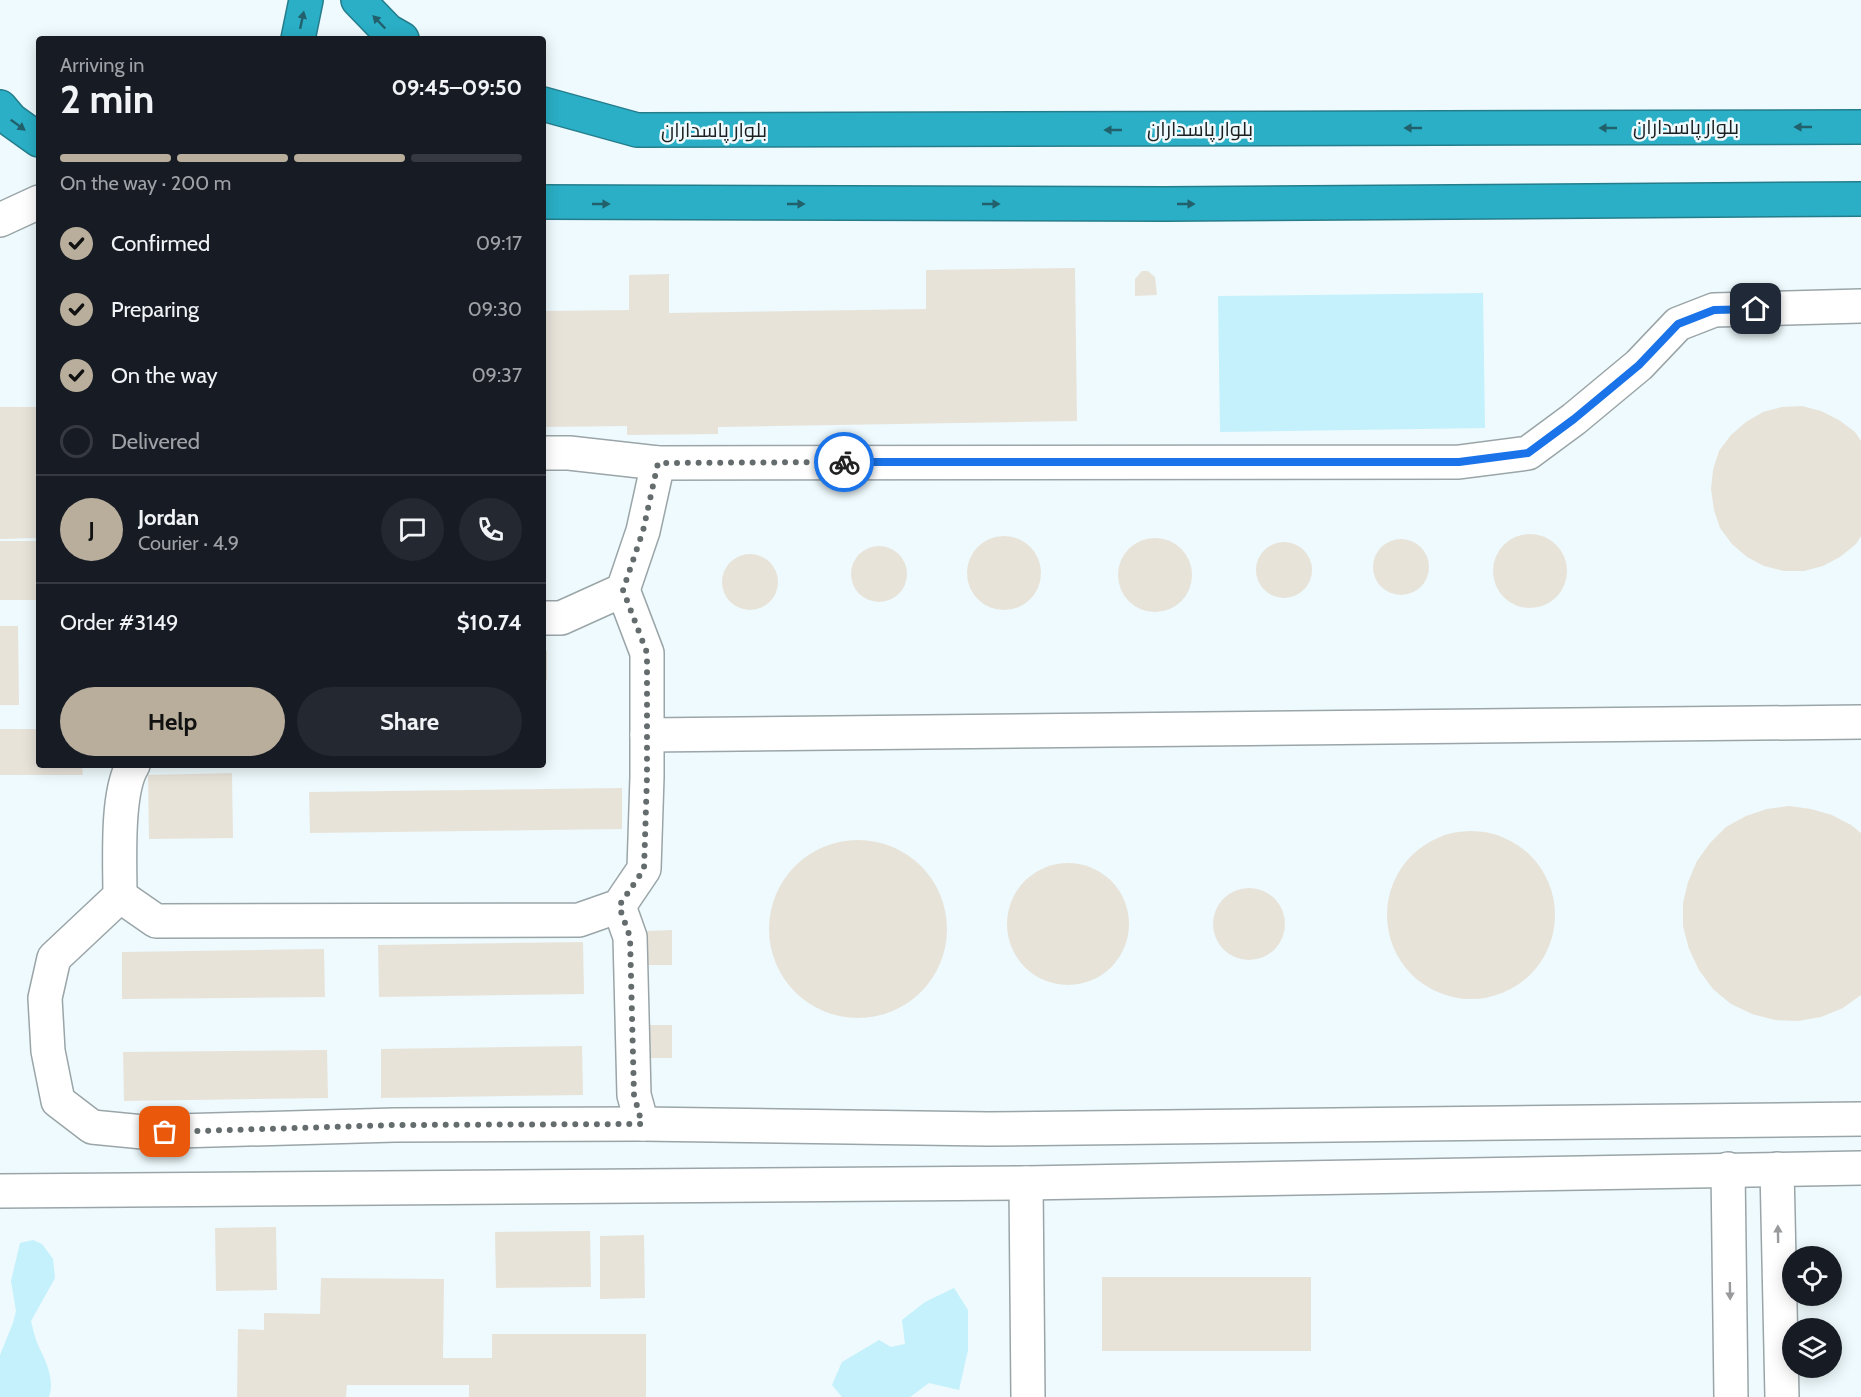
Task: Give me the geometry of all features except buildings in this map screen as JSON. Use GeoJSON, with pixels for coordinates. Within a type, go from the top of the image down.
{"type":"FeatureCollection","features":[{"type":"Feature","properties":{"kind":"highway"},"geometry":{"type":"LineString","coordinates":[[299,36],[306,0]]}},
{"type":"Feature","properties":{"kind":"highway"},"geometry":{"type":"LineString","coordinates":[[358,0],[388,31],[397,36]]}},
{"type":"Feature","properties":{"kind":"highway","name":"بلوار پاسداران"},"geometry":{"type":"LineString","coordinates":[[546,105],[637,130],[1861,127]]}},
{"type":"Feature","properties":{"kind":"highway"},"geometry":{"type":"LineString","coordinates":[[0,108],[11,120],[36,138]]}},
{"type":"Feature","properties":{"kind":"highway"},"geometry":{"type":"LineString","coordinates":[[546,202],[1164,204],[1861,200]]}},
{"type":"Feature","properties":{"kind":"lane"},"geometry":{"type":"LineString","coordinates":[[0,220],[36,203]]}},
{"type":"Feature","properties":{"kind":"lane"},"geometry":{"type":"LineString","coordinates":[[546,453],[569,453],[658,463],[1471,461],[1528,453],[1574,419],[1639,365],[1678,324],[1714,310],[1861,306]]}},
{"type":"Feature","properties":{"kind":"lane"},"geometry":{"type":"LineString","coordinates":[[120,896],[156,921],[579,920],[619,906],[644,869],[647,735],[647,653],[623,590],[643,531],[658,463]]}},
{"type":"Feature","properties":{"kind":"lane"},"geometry":{"type":"LineString","coordinates":[[546,618],[561,618],[623,590]]}},
{"type":"Feature","properties":{"kind":"lane"},"geometry":{"type":"LineString","coordinates":[[647,735],[1861,722]]}},
{"type":"Feature","properties":{"kind":"lane"},"geometry":{"type":"LineString","coordinates":[[129,768],[120,829],[120,896],[54,958],[45,998],[48,1051],[58,1101],[92,1127],[142,1132],[395,1125],[642,1124],[988,1129],[1861,1119]]}},
{"type":"Feature","properties":{"kind":"lane"},"geometry":{"type":"LineString","coordinates":[[619,906],[630,937],[634,1095],[642,1124]]}},
{"type":"Feature","properties":{"kind":"lane"},"geometry":{"type":"LineString","coordinates":[[0,1191],[1026,1183],[1861,1168]]}},
{"type":"Feature","properties":{"kind":"lane"},"geometry":{"type":"LineString","coordinates":[[1728,1169],[1731,1397]]}},
{"type":"Feature","properties":{"kind":"lane"},"geometry":{"type":"LineString","coordinates":[[1777,1169],[1782,1397]]}},
{"type":"Feature","properties":{"kind":"lane"},"geometry":{"type":"LineString","coordinates":[[1026,1183],[1028,1397]]}},
{"type":"Feature","properties":{"kind":"shaded area"},"geometry":{"type":"Polygon","coordinates":[[[1483,293],[1485,428],[1220,432],[1218,296],[1483,293]]]}},
{"type":"Feature","properties":{"kind":"shaded area"},"geometry":{"type":"Polygon","coordinates":[[[33,1240],[42,1244],[53,1259],[55,1278],[31,1321],[49,1371],[51,1390],[49,1397],[0,1397],[0,1355],[16,1311],[11,1281],[20,1243],[33,1240]]]}},
{"type":"Feature","properties":{"kind":"shaded area"},"geometry":{"type":"Polygon","coordinates":[[[954,1288],[968,1310],[968,1350],[959,1390],[929,1383],[910,1397],[842,1397],[832,1385],[842,1362],[879,1340],[891,1347],[905,1344],[902,1320],[925,1302],[954,1288]]]}},
{"type":"Feature","properties":{"kind":"way so far"},"geometry":{"type":"LineString","coordinates":[[165,1132],[395,1125],[642,1124],[634,1095],[630,937],[619,906],[644,869],[647,653],[623,590],[643,531],[658,463],[844,462]]}},
{"type":"Feature","properties":{"kind":"route"},"geometry":{"type":"LineString","coordinates":[[844,462],[1459,462],[1528,453],[1574,419],[1639,365],[1678,324],[1714,310],[1756,309]]}}]}
